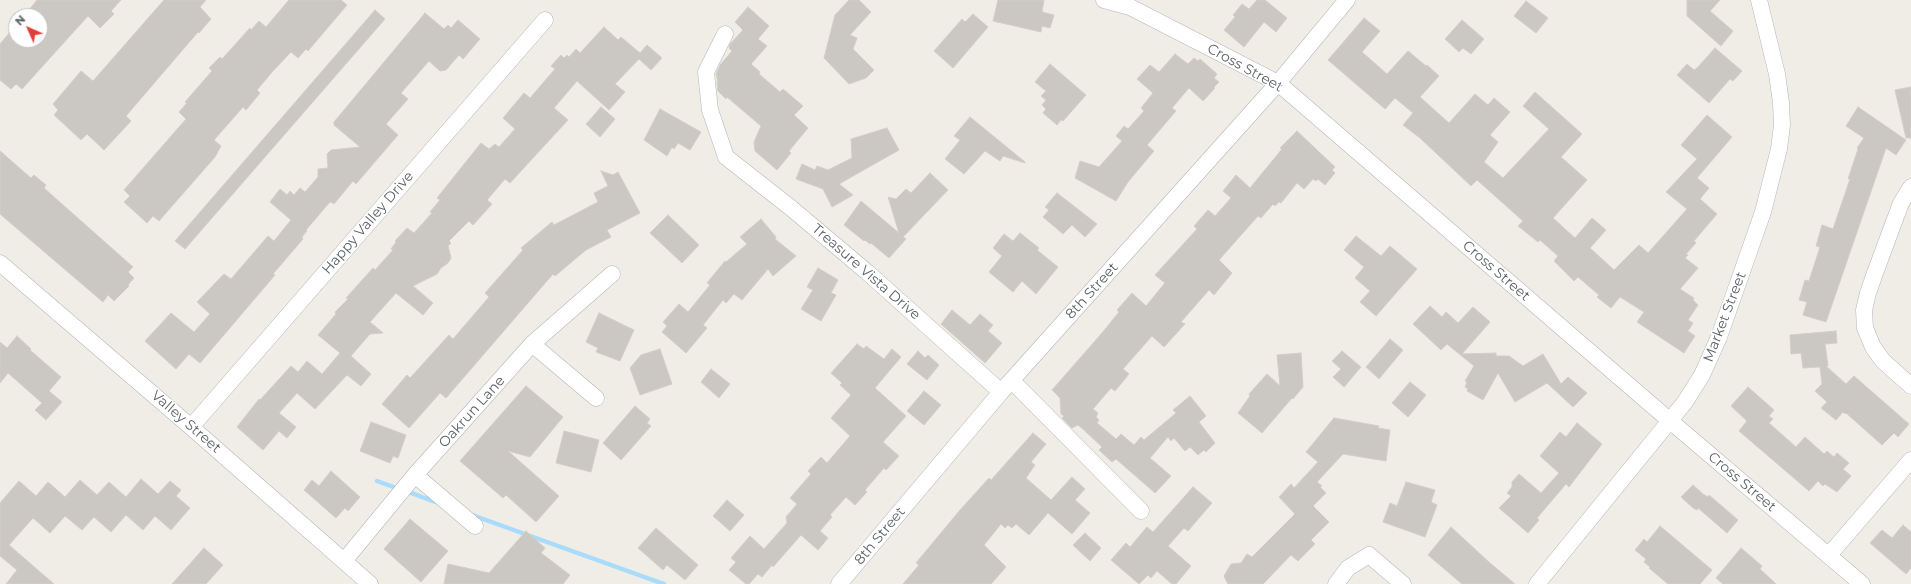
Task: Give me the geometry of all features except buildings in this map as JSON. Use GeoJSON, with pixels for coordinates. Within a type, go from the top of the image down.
{"type":"FeatureCollection","features":[{"type":"Feature","properties":{"kind":"street","name":"Cross Street"},"geometry":{"type":"LineString","coordinates":[[1104,0],[1130,7],[1278,83],[1862,584]]}},
{"type":"Feature","properties":{"kind":"street","name":"8th Street"},"geometry":{"type":"LineString","coordinates":[[839,584],[1001,392],[1278,83],[1347,0]]}},
{"type":"Feature","properties":{"kind":"street","name":"Market Street"},"geometry":{"type":"LineString","coordinates":[[1537,584],[1684,402],[1702,375],[1719,337],[1763,212],[1779,150],[1782,125],[1777,74],[1759,0]]}},
{"type":"Feature","properties":{"kind":"street","name":"Happy Valley Drive"},"geometry":{"type":"LineString","coordinates":[[191,427],[545,20]]}},
{"type":"Feature","properties":{"kind":"street","name":"Treasure Vista Drive"},"geometry":{"type":"LineString","coordinates":[[725,34],[706,72],[710,110],[726,157],[867,272],[1001,392]]}},
{"type":"Feature","properties":{"kind":"street"},"geometry":{"type":"LineString","coordinates":[[1911,187],[1901,203],[1874,273],[1864,310],[1865,328],[1873,347],[1884,361],[1911,386]]}},
{"type":"Feature","properties":{"kind":"street","name":"Valley Street"},"geometry":{"type":"LineString","coordinates":[[0,263],[191,427],[370,584]]}},
{"type":"Feature","properties":{"kind":"street","name":"Oakrun Lane"},"geometry":{"type":"LineString","coordinates":[[344,561],[415,475],[532,344],[612,274]]}},
{"type":"Feature","properties":{"kind":"street"},"geometry":{"type":"LineString","coordinates":[[532,344],[596,398]]}},
{"type":"Feature","properties":{"kind":"street"},"geometry":{"type":"LineString","coordinates":[[1012,380],[1141,511]]}},
{"type":"Feature","properties":{"kind":"street"},"geometry":{"type":"LineString","coordinates":[[1829,555],[1911,460]]}},
{"type":"Feature","properties":{"kind":"street"},"geometry":{"type":"LineString","coordinates":[[415,475],[475,526]]}},
{"type":"Feature","properties":{"kind":"street"},"geometry":{"type":"LineString","coordinates":[[1336,584],[1348,568],[1369,555],[1403,584]]}},
{"type":"Feature","properties":{"kind":"waterway"},"geometry":{"type":"LineString","coordinates":[[377,481],[399,489]]}},
{"type":"Feature","properties":{"kind":"waterway"},"geometry":{"type":"LineString","coordinates":[[406,491],[438,503]]}},
{"type":"Feature","properties":{"kind":"waterway"},"geometry":{"type":"LineString","coordinates":[[472,515],[664,584]]}}]}
